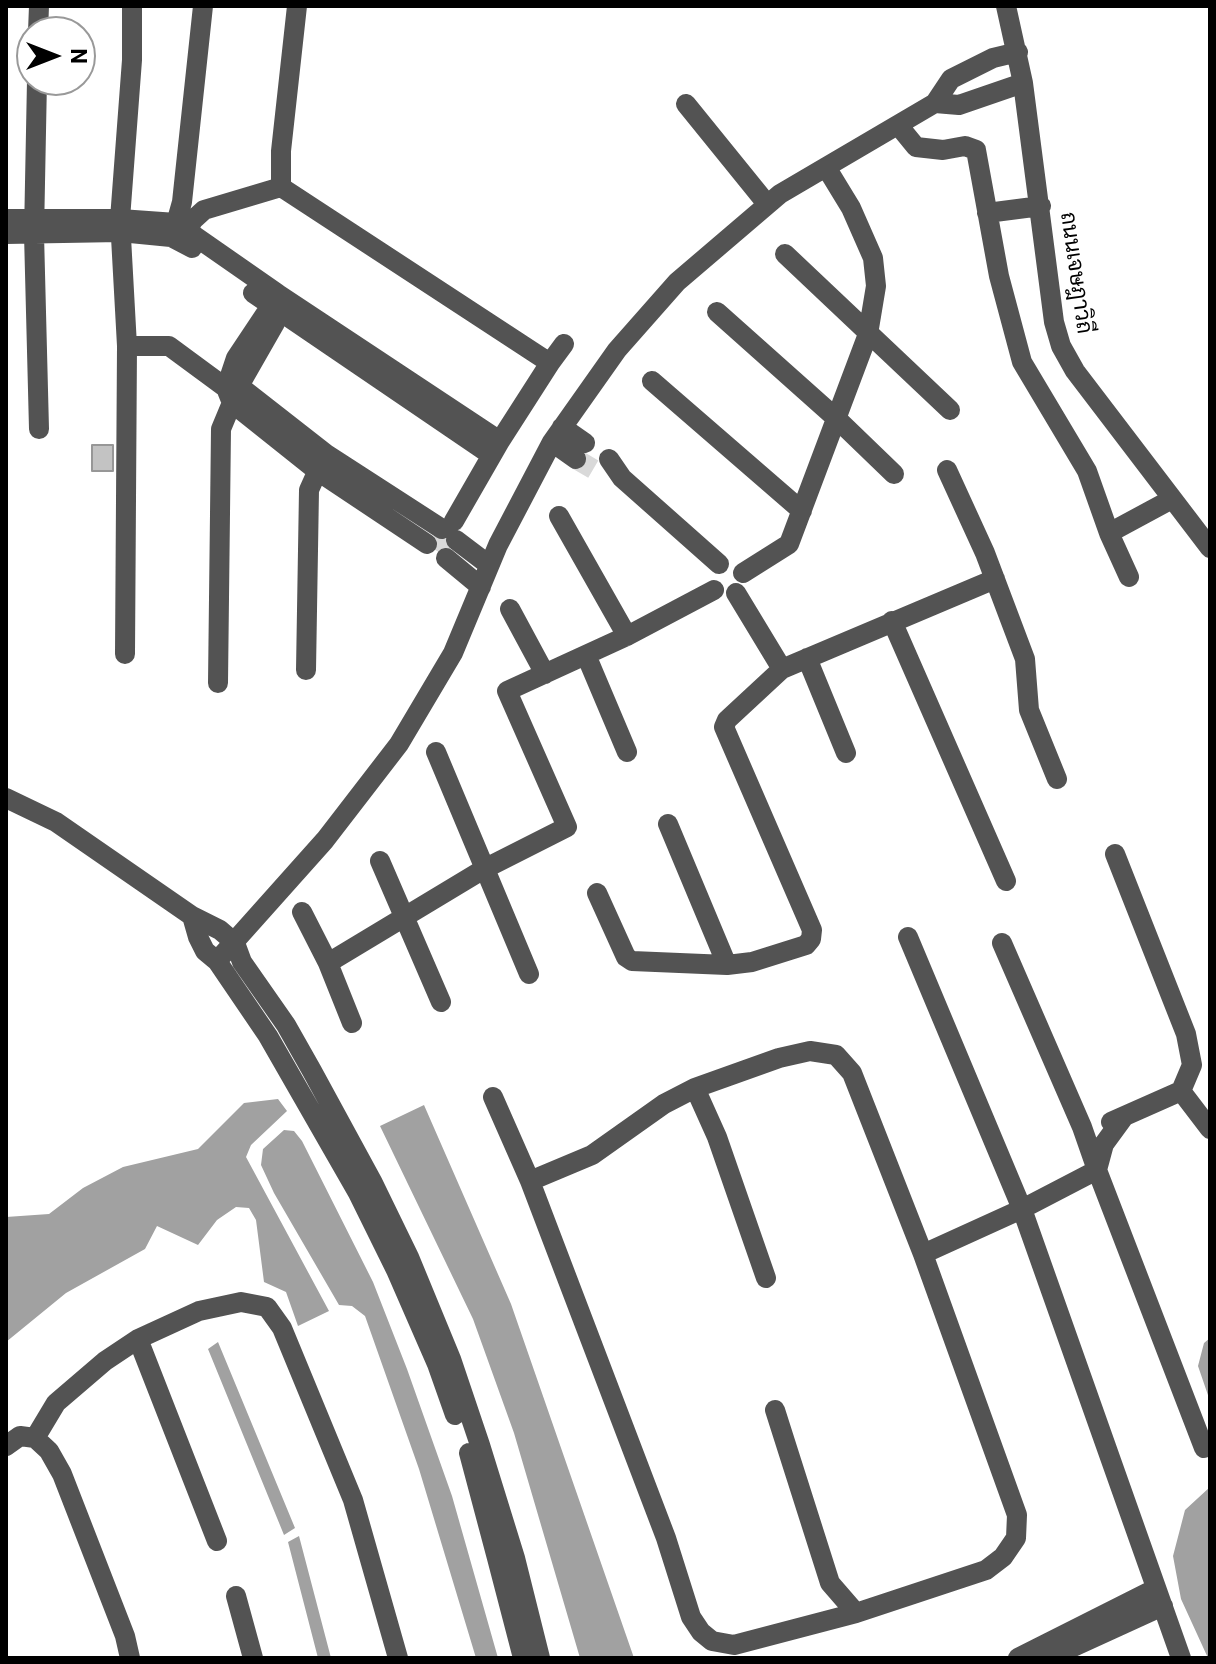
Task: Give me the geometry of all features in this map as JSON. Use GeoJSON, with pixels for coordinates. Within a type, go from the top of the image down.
{"type":"FeatureCollection","features":[{"type":"Feature","properties":{"kind":"street"},"geometry":{"type":"LineString","coordinates":[[125,654],[127,346],[120,226],[132,60],[132,6]]}},
{"type":"Feature","properties":{"kind":"street"},"geometry":{"type":"LineString","coordinates":[[179,233],[203,6]]}},
{"type":"Feature","properties":{"kind":"street"},"geometry":{"type":"LineString","coordinates":[[281,187],[281,151],[297,6]]}},
{"type":"Feature","properties":{"kind":"street","name":"ถนนเจษฎาวิถี"},"geometry":{"type":"LineString","coordinates":[[1006,6],[1018,52],[1041,206],[1054,322],[1061,346],[1075,371],[1210,548]]}},
{"type":"Feature","properties":{"kind":"street"},"geometry":{"type":"LineString","coordinates":[[217,961],[325,840],[399,744],[453,653],[489,565],[557,435],[617,350],[677,282],[767,204],[935,103],[951,79],[993,58],[1018,52]]}},
{"type":"Feature","properties":{"kind":"street"},"geometry":{"type":"LineString","coordinates":[[935,103],[959,105],[1023,83]]}},
{"type":"Feature","properties":{"kind":"street"},"geometry":{"type":"LineString","coordinates":[[37,96],[34,226],[39,429]]}},
{"type":"Feature","properties":{"kind":"street"},"geometry":{"type":"LineString","coordinates":[[686,104],[767,204]]}},
{"type":"Feature","properties":{"kind":"street"},"geometry":{"type":"LineString","coordinates":[[898,125],[916,147],[943,150],[965,146],[976,150],[999,276],[1022,362],[1087,471],[1129,577]]}},
{"type":"Feature","properties":{"kind":"street"},"geometry":{"type":"LineString","coordinates":[[743,573],[789,544],[868,334],[876,286],[873,258],[851,208],[826,167]]}},
{"type":"Feature","properties":{"kind":"street"},"geometry":{"type":"LineString","coordinates":[[179,233],[204,210],[281,187],[550,363]]}},
{"type":"Feature","properties":{"kind":"street"},"geometry":{"type":"LineString","coordinates":[[987,213],[1041,206]]}},
{"type":"Feature","properties":{"kind":"street"},"geometry":{"type":"LineString","coordinates":[[6,219],[34,226],[120,226],[179,233],[495,448]]}},
{"type":"Feature","properties":{"kind":"street"},"geometry":{"type":"LineString","coordinates":[[6,234],[34,226]]}},
{"type":"Feature","properties":{"kind":"street"},"geometry":{"type":"LineString","coordinates":[[785,254],[950,410]]}},
{"type":"Feature","properties":{"kind":"street"},"geometry":{"type":"LineString","coordinates":[[218,683],[221,429],[232,392],[282,304]]}},
{"type":"Feature","properties":{"kind":"street"},"geometry":{"type":"LineString","coordinates":[[717,312],[894,474]]}},
{"type":"Feature","properties":{"kind":"street"},"geometry":{"type":"LineString","coordinates":[[450,537],[495,448],[564,344]]}},
{"type":"Feature","properties":{"kind":"street"},"geometry":{"type":"LineString","coordinates":[[127,346],[169,346],[427,544]]}},
{"type":"Feature","properties":{"kind":"street"},"geometry":{"type":"LineString","coordinates":[[652,381],[802,511]]}},
{"type":"Feature","properties":{"kind":"street"},"geometry":{"type":"LineString","coordinates":[[557,435],[581,451]]}},
{"type":"Feature","properties":{"kind":"street"},"geometry":{"type":"LineString","coordinates":[[321,462],[450,537],[489,565]]}},
{"type":"Feature","properties":{"kind":"street"},"geometry":{"type":"LineString","coordinates":[[306,670],[309,490],[321,462]]}},
{"type":"Feature","properties":{"kind":"street"},"geometry":{"type":"LineString","coordinates":[[604,466],[622,478],[719,564]]}},
{"type":"Feature","properties":{"kind":"street"},"geometry":{"type":"LineString","coordinates":[[947,470],[995,579],[1025,659],[1029,710],[1057,779]]}},
{"type":"Feature","properties":{"kind":"street"},"geometry":{"type":"LineString","coordinates":[[1109,533],[1172,499]]}},
{"type":"Feature","properties":{"kind":"street"},"geometry":{"type":"LineString","coordinates":[[559,516],[627,636]]}},
{"type":"Feature","properties":{"kind":"street"},"geometry":{"type":"LineString","coordinates":[[450,537],[481,587]]}},
{"type":"Feature","properties":{"kind":"street"},"geometry":{"type":"LineString","coordinates":[[714,590],[711,573],[719,564],[736,563],[743,573],[740,599],[782,669]]}},
{"type":"Feature","properties":{"kind":"street"},"geometry":{"type":"LineString","coordinates":[[597,893],[626,957],[632,961],[727,965],[752,962],[806,945],[811,939],[812,930],[724,727],[727,720],[782,669],[995,579]]}},
{"type":"Feature","properties":{"kind":"street"},"geometry":{"type":"LineString","coordinates":[[328,963],[484,869],[567,827],[507,691],[627,636],[714,590]]}},
{"type":"Feature","properties":{"kind":"street"},"geometry":{"type":"LineString","coordinates":[[714,590],[740,599]]}},
{"type":"Feature","properties":{"kind":"street"},"geometry":{"type":"LineString","coordinates":[[510,609],[545,674]]}},
{"type":"Feature","properties":{"kind":"street"},"geometry":{"type":"LineString","coordinates":[[892,621],[1006,881]]}},
{"type":"Feature","properties":{"kind":"street"},"geometry":{"type":"LineString","coordinates":[[586,655],[627,752]]}},
{"type":"Feature","properties":{"kind":"street"},"geometry":{"type":"LineString","coordinates":[[807,658],[846,753]]}},
{"type":"Feature","properties":{"kind":"street"},"geometry":{"type":"LineString","coordinates":[[436,752],[529,974]]}},
{"type":"Feature","properties":{"kind":"street"},"geometry":{"type":"LineString","coordinates":[[6,798],[56,822],[235,943],[242,962],[286,1025],[303,1075]]}},
{"type":"Feature","properties":{"kind":"street"},"geometry":{"type":"LineString","coordinates":[[668,824],[727,965]]}},
{"type":"Feature","properties":{"kind":"street"},"geometry":{"type":"LineString","coordinates":[[1082,1127],[1100,1126],[1123,1118],[1181,1091],[1192,1065],[1186,1034],[1115,854]]}},
{"type":"Feature","properties":{"kind":"street"},"geometry":{"type":"LineString","coordinates":[[380,861],[441,1002]]}},
{"type":"Feature","properties":{"kind":"street"},"geometry":{"type":"LineString","coordinates":[[302,912],[328,963],[352,1023]]}},
{"type":"Feature","properties":{"kind":"street"},"geometry":{"type":"LineString","coordinates":[[192,916],[205,951],[217,961],[303,1075],[373,1183],[409,1257],[451,1359],[506,1560],[540,1658]]}},
{"type":"Feature","properties":{"kind":"street"},"geometry":{"type":"LineString","coordinates":[[908,937],[1022,1209],[1181,1658]]}},
{"type":"Feature","properties":{"kind":"street"},"geometry":{"type":"LineString","coordinates":[[1002,943],[1082,1127],[1204,1448]]}},
{"type":"Feature","properties":{"kind":"street"},"geometry":{"type":"LineString","coordinates":[[493,1097],[530,1181],[666,1538],[691,1617],[701,1632],[712,1641],[734,1645],[856,1613],[986,1570],[1003,1557],[1016,1538],[1017,1515],[923,1254],[852,1073],[836,1055],[810,1051],[779,1058],[695,1088],[664,1104],[592,1155],[530,1181]]}},
{"type":"Feature","properties":{"kind":"street"},"geometry":{"type":"LineString","coordinates":[[695,1088],[717,1137],[766,1278]]}},
{"type":"Feature","properties":{"kind":"street"},"geometry":{"type":"LineString","coordinates":[[1181,1091],[1210,1129]]}},
{"type":"Feature","properties":{"kind":"street"},"geometry":{"type":"LineString","coordinates":[[923,1254],[1022,1209],[1097,1170],[1104,1144],[1123,1118]]}},
{"type":"Feature","properties":{"kind":"street"},"geometry":{"type":"LineString","coordinates":[[35,1438],[56,1403],[105,1361],[138,1339],[199,1311],[241,1302],[267,1307],[282,1328],[353,1500],[398,1658]]}},
{"type":"Feature","properties":{"kind":"street"},"geometry":{"type":"LineString","coordinates":[[138,1339],[217,1541]]}},
{"type":"Feature","properties":{"kind":"street"},"geometry":{"type":"LineString","coordinates":[[775,1410],[830,1583],[856,1613]]}},
{"type":"Feature","properties":{"kind":"street"},"geometry":{"type":"LineString","coordinates":[[6,1446],[20,1436],[35,1438],[49,1451],[62,1474],[125,1636],[130,1658]]}},
{"type":"Feature","properties":{"kind":"street"},"geometry":{"type":"LineString","coordinates":[[506,1560],[523,1658]]}},
{"type":"Feature","properties":{"kind":"street"},"geometry":{"type":"LineString","coordinates":[[236,1596],[253,1658]]}},
{"type":"Feature","properties":{"kind":"street"},"geometry":{"type":"LineString","coordinates":[[1018,1658],[1159,1597]]}},
{"type":"Feature","properties":{"kind":"street"},"geometry":{"type":"LineString","coordinates":[[1049,1658],[1159,1597]]}},
{"type":"Feature","properties":{"kind":"shaded area"},"geometry":{"type":"Polygon","coordinates":[[[278,1099],[287,1111],[251,1145],[246,1157],[329,1311],[298,1326],[286,1292],[264,1282],[256,1220],[249,1208],[236,1207],[217,1220],[198,1245],[157,1226],[145,1249],[66,1293],[6,1342],[6,1217],[49,1214],[83,1188],[123,1167],[198,1149],[244,1103],[278,1099]]]}},
{"type":"Feature","properties":{"kind":"shaded area"},"geometry":{"type":"Polygon","coordinates":[[[424,1105],[511,1304],[634,1658],[580,1658],[514,1433],[473,1319],[380,1126],[424,1105]]]}},
{"type":"Feature","properties":{"kind":"shaded area"},"geometry":{"type":"Polygon","coordinates":[[[284,1130],[294,1131],[302,1141],[373,1282],[452,1496],[498,1658],[476,1658],[419,1469],[365,1316],[352,1306],[339,1305],[261,1165],[263,1149],[284,1130]]]}},
{"type":"Feature","properties":{"kind":"shaded area"},"geometry":{"type":"Polygon","coordinates":[[[1210,1338],[1210,1401],[1198,1366],[1204,1343],[1210,1338]]]}},
{"type":"Feature","properties":{"kind":"shaded area"},"geometry":{"type":"Polygon","coordinates":[[[218,1342],[295,1528],[284,1535],[208,1349],[218,1342]]]}},
{"type":"Feature","properties":{"kind":"shaded area"},"geometry":{"type":"Polygon","coordinates":[[[1210,1487],[1208,1658],[1181,1599],[1173,1556],[1185,1510],[1210,1487]]]}},
{"type":"Feature","properties":{"kind":"shaded area"},"geometry":{"type":"Polygon","coordinates":[[[299,1536],[331,1658],[318,1658],[288,1542],[299,1536]]]}},
{"type":"Feature","properties":{"kind":"building"},"geometry":{"type":"Polygon","coordinates":[[[92,445],[113,445],[113,471],[92,471],[92,445]]]}},
{"type":"Feature","properties":{"kind":"tunnel"},"geometry":{"type":"LineString","coordinates":[[576,459],[600,473]]}},
{"type":"Feature","properties":{"kind":"tunnel"},"geometry":{"type":"LineString","coordinates":[[437,551],[454,521]]}}]}
